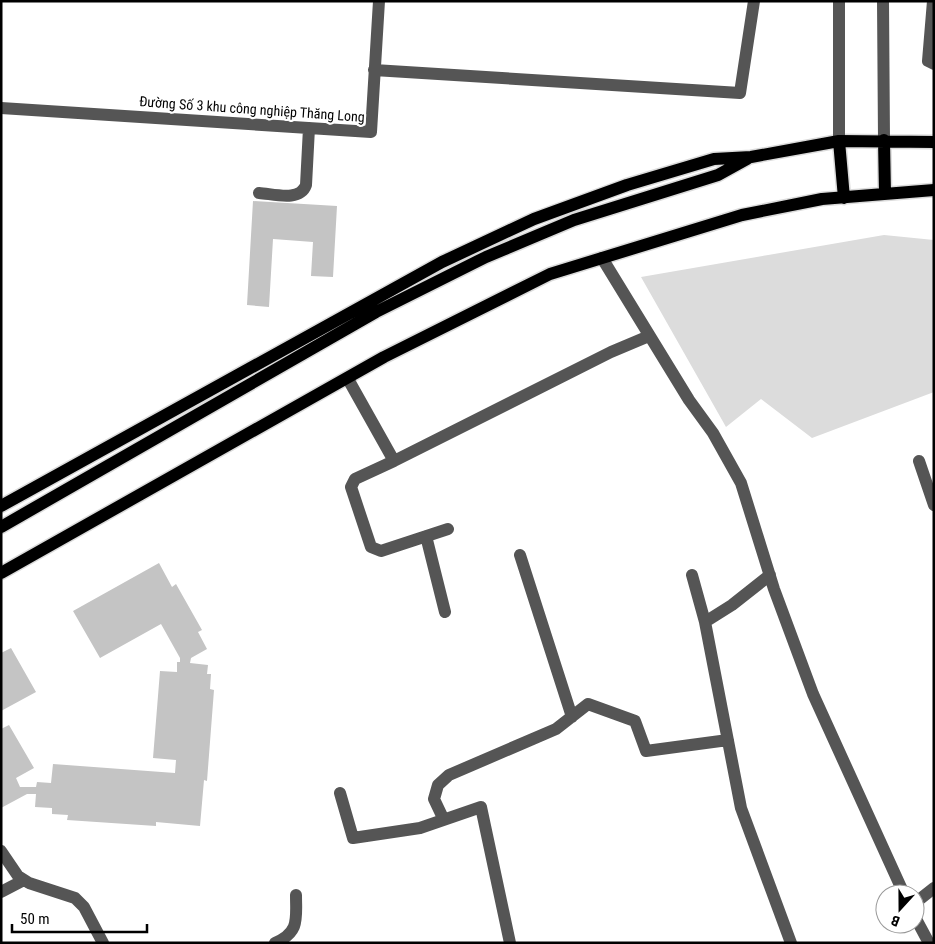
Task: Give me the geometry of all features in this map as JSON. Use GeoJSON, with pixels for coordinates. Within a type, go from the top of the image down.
{"type":"FeatureCollection","features":[{"type":"Feature","properties":{"kind":"main road"},"geometry":{"type":"LineString","coordinates":[[884,140],[885,194]]}},
{"type":"Feature","properties":{"kind":"main road"},"geometry":{"type":"LineString","coordinates":[[840,141],[844,198]]}},
{"type":"Feature","properties":{"kind":"main road"},"geometry":{"type":"LineString","coordinates":[[1,506],[442,262],[534,219],[627,185],[714,159],[751,157],[840,141],[934,142]]}},
{"type":"Feature","properties":{"kind":"main road"},"geometry":{"type":"LineString","coordinates":[[1,527],[376,312],[486,257],[574,220],[718,175],[751,157]]}},
{"type":"Feature","properties":{"kind":"main road"},"geometry":{"type":"LineString","coordinates":[[1,573],[384,357],[550,274],[742,216],[822,200],[934,190]]}},
{"type":"Feature","properties":{"kind":"street","name":"Đường Số 3 khu công nghiệp Thăng Long"},"geometry":{"type":"LineString","coordinates":[[1,108],[370,132],[379,1]]}},
{"type":"Feature","properties":{"kind":"street"},"geometry":{"type":"LineString","coordinates":[[374,70],[740,93],[754,1]]}},
{"type":"Feature","properties":{"kind":"street"},"geometry":{"type":"LineString","coordinates":[[839,1],[840,141]]}},
{"type":"Feature","properties":{"kind":"street"},"geometry":{"type":"LineString","coordinates":[[883,1],[884,140]]}},
{"type":"Feature","properties":{"kind":"street"},"geometry":{"type":"LineString","coordinates":[[933,1],[928,61],[934,64]]}},
{"type":"Feature","properties":{"kind":"street"},"geometry":{"type":"LineString","coordinates":[[259,193],[297,196],[304,192],[309,128]]}},
{"type":"Feature","properties":{"kind":"street"},"geometry":{"type":"LineString","coordinates":[[602,258],[649,336],[713,434],[741,483],[770,575],[813,694],[899,884]]}},
{"type":"Feature","properties":{"kind":"street"},"geometry":{"type":"LineString","coordinates":[[448,529],[381,551],[371,547],[351,487],[355,479],[602,357],[649,336]]}},
{"type":"Feature","properties":{"kind":"street"},"geometry":{"type":"LineString","coordinates":[[348,379],[394,461]]}},
{"type":"Feature","properties":{"kind":"street"},"geometry":{"type":"LineString","coordinates":[[919,461],[934,505]]}},
{"type":"Feature","properties":{"kind":"street"},"geometry":{"type":"LineString","coordinates":[[426,536],[445,612]]}},
{"type":"Feature","properties":{"kind":"street"},"geometry":{"type":"LineString","coordinates":[[520,554],[572,717]]}},
{"type":"Feature","properties":{"kind":"street"},"geometry":{"type":"LineString","coordinates":[[692,575],[705,622],[741,808],[791,943]]}},
{"type":"Feature","properties":{"kind":"street"},"geometry":{"type":"LineString","coordinates":[[705,622],[732,605],[770,575]]}},
{"type":"Feature","properties":{"kind":"street"},"geometry":{"type":"LineString","coordinates":[[443,818],[434,799],[438,785],[450,775],[556,729],[588,704],[635,721],[646,751],[728,740]]}},
{"type":"Feature","properties":{"kind":"street"},"geometry":{"type":"LineString","coordinates":[[340,793],[353,838],[420,828],[443,818],[481,807],[510,943]]}},
{"type":"Feature","properties":{"kind":"street"},"geometry":{"type":"LineString","coordinates":[[1,851],[18,876],[24,880],[75,898],[84,908],[103,943]]}},
{"type":"Feature","properties":{"kind":"street"},"geometry":{"type":"LineString","coordinates":[[1,892],[24,880]]}},
{"type":"Feature","properties":{"kind":"street"},"geometry":{"type":"LineString","coordinates":[[274,943],[286,938],[296,924],[296,894]]}},
{"type":"Feature","properties":{"kind":"shaded area"},"geometry":{"type":"Polygon","coordinates":[[[884,235],[934,240],[934,392],[812,438],[761,399],[726,427],[641,277],[884,235]]]}},
{"type":"Feature","properties":{"kind":"building"},"geometry":{"type":"Polygon","coordinates":[[[253,201],[337,206],[333,277],[311,276],[313,242],[273,239],[269,307],[247,305],[253,201]]]}},
{"type":"Feature","properties":{"kind":"building"},"geometry":{"type":"Polygon","coordinates":[[[159,563],[172,587],[176,584],[202,630],[198,632],[207,649],[191,658],[190,663],[208,665],[207,674],[211,674],[210,689],[214,690],[207,781],[204,780],[200,826],[156,822],[156,826],[67,820],[68,815],[52,814],[52,808],[35,807],[36,794],[27,794],[1,808],[1,729],[9,725],[34,768],[16,778],[20,787],[36,787],[37,782],[51,783],[53,764],[175,773],[176,760],[153,758],[160,671],[177,672],[177,662],[180,662],[180,658],[161,624],[100,658],[73,611],[159,563]]]}},
{"type":"Feature","properties":{"kind":"building"},"geometry":{"type":"Polygon","coordinates":[[[11,648],[36,692],[1,711],[1,653],[11,648]]]}}]}
